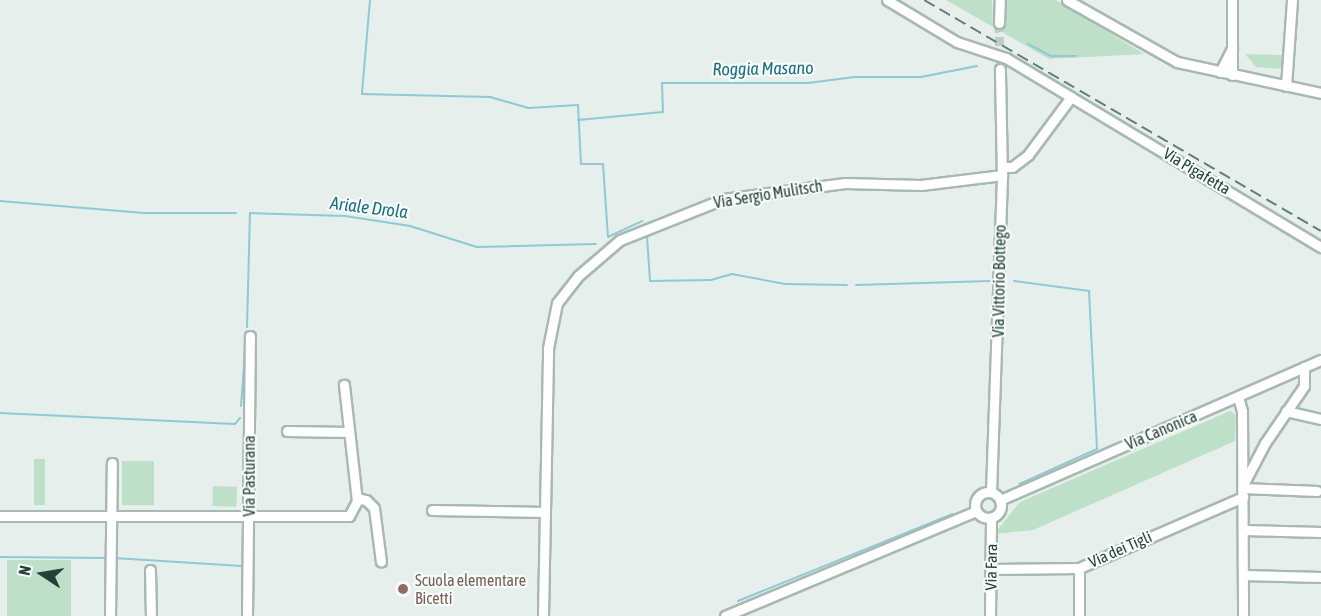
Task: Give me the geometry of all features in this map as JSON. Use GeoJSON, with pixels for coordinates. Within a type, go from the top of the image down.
{"type":"FeatureCollection","features":[{"type":"Feature","properties":{"kind":"street","name":"Via Pigafetta"},"geometry":{"type":"LineString","coordinates":[[887,0],[957,42],[1006,58],[1321,247]]}},
{"type":"Feature","properties":{"kind":"street"},"geometry":{"type":"LineString","coordinates":[[999,23],[1000,0]]}},
{"type":"Feature","properties":{"kind":"street"},"geometry":{"type":"LineString","coordinates":[[1067,0],[1159,54],[1232,75],[1321,93]]}},
{"type":"Feature","properties":{"kind":"street"},"geometry":{"type":"LineString","coordinates":[[1232,0],[1232,75]]}},
{"type":"Feature","properties":{"kind":"street"},"geometry":{"type":"LineString","coordinates":[[1286,86],[1292,0]]}},
{"type":"Feature","properties":{"kind":"street"},"geometry":{"type":"LineString","coordinates":[[1220,72],[1232,48]]}},
{"type":"Feature","properties":{"kind":"street","name":"Via Vittorio Bottego"},"geometry":{"type":"LineString","coordinates":[[991,492],[1002,171],[1000,69]]}},
{"type":"Feature","properties":{"kind":"street"},"geometry":{"type":"LineString","coordinates":[[1002,171],[1012,167],[1028,155],[1071,97]]}},
{"type":"Feature","properties":{"kind":"street","name":"Via Sergio Mulitsch"},"geometry":{"type":"LineString","coordinates":[[543,616],[548,348],[556,303],[578,276],[620,240],[723,199],[844,183],[921,184],[1002,171]]}},
{"type":"Feature","properties":{"kind":"street","name":"Via Pasturana"},"geometry":{"type":"LineString","coordinates":[[247,616],[250,336]]}},
{"type":"Feature","properties":{"kind":"street","name":"Via Canonica"},"geometry":{"type":"LineString","coordinates":[[1000,500],[1321,360]]}},
{"type":"Feature","properties":{"kind":"street"},"geometry":{"type":"LineString","coordinates":[[1242,492],[1259,453],[1306,380],[1304,367]]}},
{"type":"Feature","properties":{"kind":"street"},"geometry":{"type":"LineString","coordinates":[[0,516],[345,517],[354,513],[357,498],[344,385]]}},
{"type":"Feature","properties":{"kind":"street"},"geometry":{"type":"LineString","coordinates":[[1238,397],[1242,440],[1244,616]]}},
{"type":"Feature","properties":{"kind":"street"},"geometry":{"type":"LineString","coordinates":[[1286,411],[1321,419]]}},
{"type":"Feature","properties":{"kind":"street"},"geometry":{"type":"LineString","coordinates":[[286,431],[349,432]]}},
{"type":"Feature","properties":{"kind":"street"},"geometry":{"type":"LineString","coordinates":[[1242,440],[1246,451],[1259,453]]}},
{"type":"Feature","properties":{"kind":"street"},"geometry":{"type":"LineString","coordinates":[[110,616],[112,463]]}},
{"type":"Feature","properties":{"kind":"street"},"geometry":{"type":"LineString","coordinates":[[1242,492],[1317,491]]}},
{"type":"Feature","properties":{"kind":"street"},"geometry":{"type":"LineString","coordinates":[[991,492],[1000,500],[1001,509],[991,518],[984,518],[976,511],[976,498],[991,492]]}},
{"type":"Feature","properties":{"kind":"street","name":"Via dei Tigli"},"geometry":{"type":"LineString","coordinates":[[991,568],[1079,568],[1242,492]]}},
{"type":"Feature","properties":{"kind":"street"},"geometry":{"type":"LineString","coordinates":[[357,498],[366,500],[374,508],[381,562]]}},
{"type":"Feature","properties":{"kind":"street"},"geometry":{"type":"LineString","coordinates":[[432,510],[545,512]]}},
{"type":"Feature","properties":{"kind":"street"},"geometry":{"type":"LineString","coordinates":[[725,616],[976,511]]}},
{"type":"Feature","properties":{"kind":"street","name":"Via Fara"},"geometry":{"type":"LineString","coordinates":[[990,616],[991,518]]}},
{"type":"Feature","properties":{"kind":"street"},"geometry":{"type":"LineString","coordinates":[[1244,530],[1321,532]]}},
{"type":"Feature","properties":{"kind":"street"},"geometry":{"type":"LineString","coordinates":[[1079,568],[1079,616]]}},
{"type":"Feature","properties":{"kind":"street"},"geometry":{"type":"LineString","coordinates":[[150,570],[151,616]]}},
{"type":"Feature","properties":{"kind":"street"},"geometry":{"type":"LineString","coordinates":[[1243,576],[1321,577]]}},
{"type":"Feature","properties":{"kind":"green space"},"geometry":{"type":"Polygon","coordinates":[[[946,0],[992,0],[993,27],[946,0]]]}},
{"type":"Feature","properties":{"kind":"green space"},"geometry":{"type":"Polygon","coordinates":[[[1003,0],[1056,0],[1144,54],[1049,59],[1002,32],[1003,0]]]}},
{"type":"Feature","properties":{"kind":"green space"},"geometry":{"type":"Polygon","coordinates":[[[1245,54],[1284,55],[1284,69],[1256,67],[1245,54]]]}},
{"type":"Feature","properties":{"kind":"green space"},"geometry":{"type":"Polygon","coordinates":[[[1230,411],[1236,415],[1235,441],[1033,530],[994,534],[1020,502],[1230,411]]]}},
{"type":"Feature","properties":{"kind":"green space"},"geometry":{"type":"Polygon","coordinates":[[[34,459],[45,459],[45,505],[34,505],[34,459]]]}},
{"type":"Feature","properties":{"kind":"green space"},"geometry":{"type":"Polygon","coordinates":[[[122,461],[154,461],[154,505],[122,505],[122,461]]]}},
{"type":"Feature","properties":{"kind":"green space"},"geometry":{"type":"Polygon","coordinates":[[[213,486],[237,487],[236,507],[212,506],[213,486]]]}},
{"type":"Feature","properties":{"kind":"green space"},"geometry":{"type":"Polygon","coordinates":[[[7,560],[71,560],[71,616],[7,616],[7,560]]]}},
{"type":"Feature","properties":{"kind":"waterway","name":"Roggia Masano"},"geometry":{"type":"LineString","coordinates":[[370,0],[362,94],[490,97],[528,108],[578,105],[581,164],[603,164],[608,237],[642,221]]}},
{"type":"Feature","properties":{"kind":"waterway","name":"Roggia Masano"},"geometry":{"type":"LineString","coordinates":[[1028,44],[1051,56],[1076,56]]}},
{"type":"Feature","properties":{"kind":"waterway","name":"Roggia Masano"},"geometry":{"type":"LineString","coordinates":[[578,120],[663,112],[662,83],[808,83],[855,77],[921,77],[977,66]]}},
{"type":"Feature","properties":{"kind":"waterway"},"geometry":{"type":"LineString","coordinates":[[0,201],[143,213],[236,213]]}},
{"type":"Feature","properties":{"kind":"waterway","name":"Ariale Drola"},"geometry":{"type":"LineString","coordinates":[[247,327],[250,213],[345,216],[410,226],[477,247],[596,244]]}},
{"type":"Feature","properties":{"kind":"waterway","name":"Roggia Masano"},"geometry":{"type":"LineString","coordinates":[[647,236],[650,281],[711,280],[732,274],[785,284],[847,285]]}},
{"type":"Feature","properties":{"kind":"waterway","name":"Roggia Masano"},"geometry":{"type":"LineString","coordinates":[[856,285],[990,281]]}},
{"type":"Feature","properties":{"kind":"waterway","name":"Roggia Masano"},"geometry":{"type":"LineString","coordinates":[[1014,281],[1089,291],[1097,449],[1019,484]]}},
{"type":"Feature","properties":{"kind":"waterway","name":"Ariale Drola"},"geometry":{"type":"LineString","coordinates":[[241,406],[246,340]]}},
{"type":"Feature","properties":{"kind":"waterway","name":"Ariale Drola"},"geometry":{"type":"LineString","coordinates":[[0,413],[235,424],[240,418]]}},
{"type":"Feature","properties":{"kind":"waterway"},"geometry":{"type":"LineString","coordinates":[[738,601],[952,514]]}},
{"type":"Feature","properties":{"kind":"waterway"},"geometry":{"type":"LineString","coordinates":[[0,557],[108,558]]}},
{"type":"Feature","properties":{"kind":"waterway"},"geometry":{"type":"LineString","coordinates":[[114,558],[242,566]]}},
{"type":"Feature","properties":{"kind":"tunnel"},"geometry":{"type":"LineString","coordinates":[[999,23],[1000,69]]}},
{"type":"Feature","properties":{"kind":"railway"},"geometry":{"type":"LineString","coordinates":[[924,0],[1321,231]]}},
{"type":"Feature","properties":{"kind":"place","name":"Scuola elementare Bicetti"},"geometry":{"type":"Point","coordinates":[403,589]}}]}
